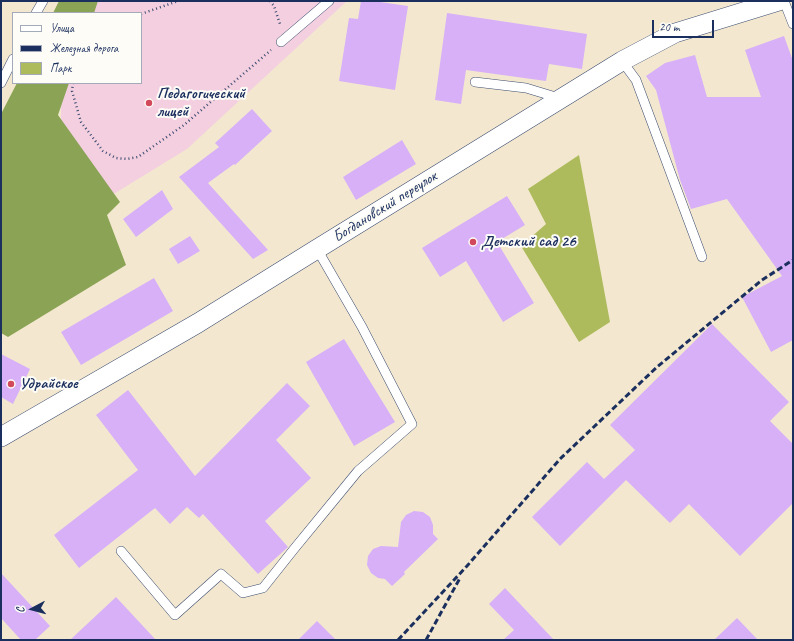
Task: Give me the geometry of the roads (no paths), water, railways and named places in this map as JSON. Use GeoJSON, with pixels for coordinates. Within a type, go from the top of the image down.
{"type":"FeatureCollection","features":[{"type":"Feature","properties":{"kind":"street","name":"Богдановский переулок"},"geometry":{"type":"LineString","coordinates":[[1,437],[198,324],[622,61],[675,33],[779,1]]}},
{"type":"Feature","properties":{"kind":"lane"},"geometry":{"type":"LineString","coordinates":[[36,12],[42,1]]}},
{"type":"Feature","properties":{"kind":"lane"},"geometry":{"type":"LineString","coordinates":[[280,42],[329,1]]}},
{"type":"Feature","properties":{"kind":"lane"},"geometry":{"type":"LineString","coordinates":[[784,1],[793,24]]}},
{"type":"Feature","properties":{"kind":"lane"},"geometry":{"type":"LineString","coordinates":[[622,61],[636,80],[702,257]]}},
{"type":"Feature","properties":{"kind":"lane"},"geometry":{"type":"LineString","coordinates":[[1,83],[12,62]]}},
{"type":"Feature","properties":{"kind":"lane"},"geometry":{"type":"LineString","coordinates":[[475,82],[526,88],[561,99]]}},
{"type":"Feature","properties":{"kind":"lane"},"geometry":{"type":"LineString","coordinates":[[121,550],[175,615],[221,574],[242,593],[263,588],[358,471],[412,424],[362,327],[317,249]]}},
{"type":"Feature","properties":{"kind":"railway"},"geometry":{"type":"LineString","coordinates":[[398,640],[467,566],[560,459],[657,367],[762,280],[793,260]]}},
{"type":"Feature","properties":{"kind":"railway"},"geometry":{"type":"LineString","coordinates":[[426,640],[460,578]]}},
{"type":"Feature","properties":{"kind":"place","name":"Педагогический лицей"},"geometry":{"type":"Point","coordinates":[149,103]}},
{"type":"Feature","properties":{"kind":"place","name":"Детский сад 26"},"geometry":{"type":"Point","coordinates":[473,242]}},
{"type":"Feature","properties":{"kind":"place","name":"Удрайское"},"geometry":{"type":"Point","coordinates":[11,384]}}]}
